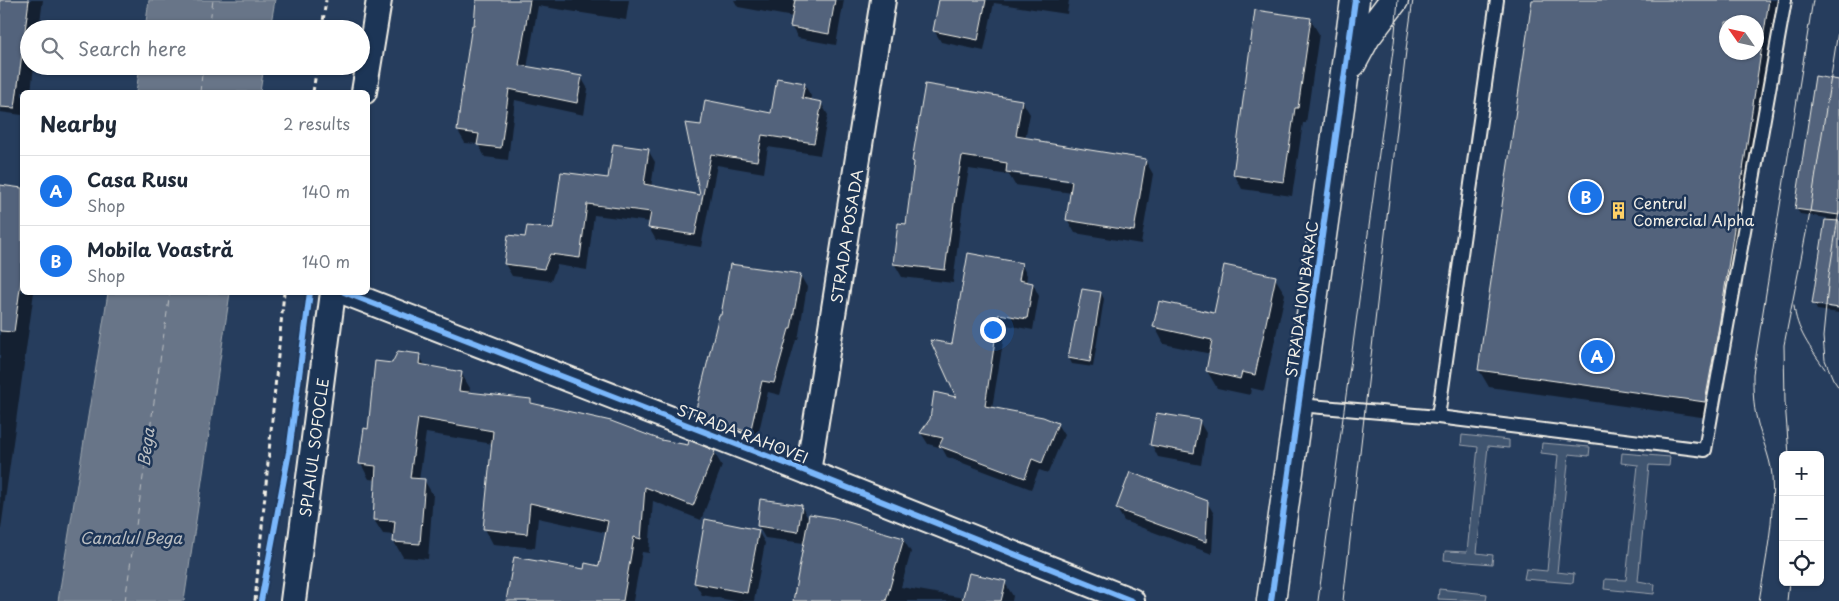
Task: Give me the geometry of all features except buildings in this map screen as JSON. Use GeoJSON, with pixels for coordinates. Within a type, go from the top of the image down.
{"type":"FeatureCollection","features":[{"type":"Feature","properties":{"kind":"street"},"geometry":{"type":"LineString","coordinates":[[370,55],[379,0]]}},
{"type":"Feature","properties":{"kind":"street","name":"STRADA POSADA"},"geometry":{"type":"LineString","coordinates":[[808,472],[883,0]]}},
{"type":"Feature","properties":{"kind":"street","name":"STRADA ION BARAC"},"geometry":{"type":"LineString","coordinates":[[1271,601],[1355,0]]}},
{"type":"Feature","properties":{"kind":"street","name":"STRADA ION BARAC"},"geometry":{"type":"LineString","coordinates":[[1341,106],[1356,52],[1394,0]]}},
{"type":"Feature","properties":{"kind":"street"},"geometry":{"type":"LineString","coordinates":[[364,90],[367,75]]}},
{"type":"Feature","properties":{"kind":"street","name":"SPLAIUL SOFOCLE"},"geometry":{"type":"LineString","coordinates":[[293,601],[333,295]]}},
{"type":"Feature","properties":{"kind":"street","name":"STRADA RAHOVEI"},"geometry":{"type":"LineString","coordinates":[[352,295],[808,472],[1132,601]]}},
{"type":"Feature","properties":{"kind":"lane"},"geometry":{"type":"LineString","coordinates":[[1438,417],[1497,0]]}},
{"type":"Feature","properties":{"kind":"lane"},"geometry":{"type":"LineString","coordinates":[[1299,405],[1438,417],[1705,450],[1785,0]]}},
{"type":"Feature","properties":{"kind":"path"},"geometry":{"type":"LineString","coordinates":[[323,20],[326,0]]}},
{"type":"Feature","properties":{"kind":"path"},"geometry":{"type":"LineString","coordinates":[[313,90],[316,75]]}},
{"type":"Feature","properties":{"kind":"path"},"geometry":{"type":"LineString","coordinates":[[255,601],[284,295]]}},
{"type":"Feature","properties":{"kind":"path"},"geometry":{"type":"LineString","coordinates":[[261,601],[264,582]]}},
{"type":"Feature","properties":{"kind":"shaded area"},"geometry":{"type":"Polygon","coordinates":[[[1462,435],[1509,440],[1509,448],[1488,446],[1477,553],[1493,555],[1492,564],[1444,560],[1445,551],[1467,552],[1478,447],[1461,445],[1462,435]]]}},
{"type":"Feature","properties":{"kind":"shaded area"},"geometry":{"type":"Polygon","coordinates":[[[1542,443],[1590,447],[1589,456],[1569,454],[1557,572],[1574,574],[1573,583],[1524,579],[1526,569],[1547,571],[1558,455],[1541,453],[1542,443]]]}},
{"type":"Feature","properties":{"kind":"shaded area"},"geometry":{"type":"Polygon","coordinates":[[[1622,453],[1670,457],[1669,466],[1649,465],[1638,581],[1655,584],[1654,594],[1604,589],[1605,579],[1626,580],[1638,465],[1621,463],[1622,453]]]}},
{"type":"Feature","properties":{"kind":"shaded area"},"geometry":{"type":"Polygon","coordinates":[[[1439,589],[1487,594],[1486,601],[1438,599],[1439,589]]]}},
{"type":"Feature","properties":{"kind":"water"},"geometry":{"type":"Polygon","coordinates":[[[149,0],[275,0],[272,20],[146,20],[149,0]]]}},
{"type":"Feature","properties":{"kind":"water"},"geometry":{"type":"Polygon","coordinates":[[[139,75],[263,75],[260,90],[136,90],[139,75]]]}},
{"type":"Feature","properties":{"kind":"water","name":"Canalul Bega"},"geometry":{"type":"Polygon","coordinates":[[[108,295],[230,295],[184,601],[58,601],[108,295]]]}},
{"type":"Feature","properties":{"kind":"ferry route"},"geometry":{"type":"LineString","coordinates":[[210,20],[213,0]]}},
{"type":"Feature","properties":{"kind":"ferry route"},"geometry":{"type":"LineString","coordinates":[[200,90],[202,75]]}},
{"type":"Feature","properties":{"kind":"ferry route"},"geometry":{"type":"LineString","coordinates":[[125,601],[170,295]]}},
{"type":"Feature","properties":{"kind":"tram line"},"geometry":{"type":"LineString","coordinates":[[1318,601],[1394,43],[1398,0]]}},
{"type":"Feature","properties":{"kind":"tram line"},"geometry":{"type":"LineString","coordinates":[[1343,601],[1413,0]]}},
{"type":"Feature","properties":{"kind":"tram line"},"geometry":{"type":"LineString","coordinates":[[1759,601],[1769,538],[1773,491],[1771,468],[1755,409],[1753,374],[1813,0]]}},
{"type":"Feature","properties":{"kind":"tram line"},"geometry":{"type":"LineString","coordinates":[[1789,451],[1785,402],[1784,345],[1809,218],[1839,25]]}},
{"type":"Feature","properties":{"kind":"tram line"},"geometry":{"type":"LineString","coordinates":[[1839,212],[1829,275],[1823,337],[1825,360],[1839,388]]}},
{"type":"Feature","properties":{"kind":"tram line"},"geometry":{"type":"LineString","coordinates":[[1794,305],[1801,331],[1825,369]]}},
{"type":"Feature","properties":{"kind":"tram line"},"geometry":{"type":"LineString","coordinates":[[1787,601],[1789,586]]}},
{"type":"Feature","properties":{"kind":"cycle path"},"geometry":{"type":"LineString","coordinates":[[1271,601],[1355,0]]}},
{"type":"Feature","properties":{"kind":"cycle path"},"geometry":{"type":"LineString","coordinates":[[261,601],[289,452],[310,295]]}},
{"type":"Feature","properties":{"kind":"cycle path"},"geometry":{"type":"LineString","coordinates":[[352,295],[808,472],[1132,601]]}},
{"type":"Feature","properties":{"kind":"place","name":"Mobila Voastră"},"geometry":{"type":"Point","coordinates":[1586,197]}},
{"type":"Feature","properties":{"kind":"place","name":"Centrul Comercial Alpha"},"geometry":{"type":"Point","coordinates":[1619,211]}},
{"type":"Feature","properties":{"kind":"place","name":"Casa Rusu"},"geometry":{"type":"Point","coordinates":[1597,356]}},
{"type":"Feature","properties":{"kind":"water label","name":"Bega"},"geometry":{"type":"Point","coordinates":[145,447]}}]}
